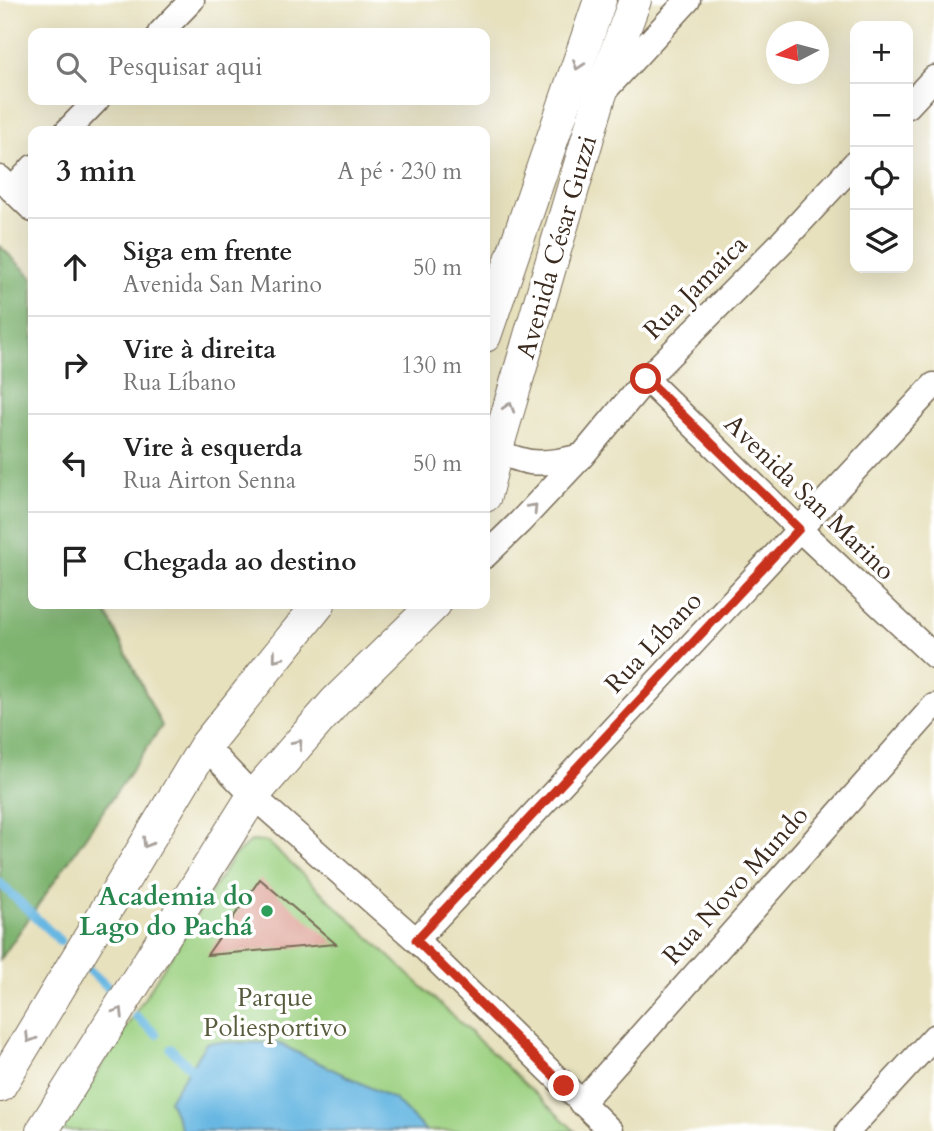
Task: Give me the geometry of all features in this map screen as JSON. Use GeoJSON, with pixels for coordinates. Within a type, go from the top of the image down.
{"type":"FeatureCollection","features":[{"type":"Feature","properties":{"kind":"street"},"geometry":{"type":"LineString","coordinates":[[165,28],[192,0]]}},
{"type":"Feature","properties":{"kind":"street","name":"Avenida César Guzzi"},"geometry":{"type":"LineString","coordinates":[[490,321],[600,0]]}},
{"type":"Feature","properties":{"kind":"street","name":"Avenida César Guzzi"},"geometry":{"type":"LineString","coordinates":[[490,452],[600,96],[635,0]]}},
{"type":"Feature","properties":{"kind":"street"},"geometry":{"type":"LineString","coordinates":[[600,96],[688,0]]}},
{"type":"Feature","properties":{"kind":"street"},"geometry":{"type":"LineString","coordinates":[[913,101],[934,78]]}},
{"type":"Feature","properties":{"kind":"street"},"geometry":{"type":"LineString","coordinates":[[72,126],[92,105]]}},
{"type":"Feature","properties":{"kind":"street","name":"Rua Jamaica"},"geometry":{"type":"LineString","coordinates":[[490,551],[582,456],[646,379],[782,242],[850,168]]}},
{"type":"Feature","properties":{"kind":"street"},"geometry":{"type":"LineString","coordinates":[[28,170],[6,184],[28,205]]}},
{"type":"Feature","properties":{"kind":"street","name":"Avenida San Marino"},"geometry":{"type":"LineString","coordinates":[[646,379],[934,656]]}},
{"type":"Feature","properties":{"kind":"street","name":"Rua Líbano"},"geometry":{"type":"LineString","coordinates":[[416,940],[934,385]]}},
{"type":"Feature","properties":{"kind":"street"},"geometry":{"type":"LineString","coordinates":[[490,452],[546,463],[582,456]]}},
{"type":"Feature","properties":{"kind":"street"},"geometry":{"type":"LineString","coordinates":[[0,1086],[205,746],[315,609]]}},
{"type":"Feature","properties":{"kind":"street"},"geometry":{"type":"LineString","coordinates":[[42,1131],[253,796],[335,702],[430,609]]}},
{"type":"Feature","properties":{"kind":"street","name":"Rua Novo Mundo"},"geometry":{"type":"LineString","coordinates":[[580,1102],[934,706]]}},
{"type":"Feature","properties":{"kind":"street"},"geometry":{"type":"LineString","coordinates":[[205,746],[253,796],[416,940],[611,1131]]}},
{"type":"Feature","properties":{"kind":"street"},"geometry":{"type":"LineString","coordinates":[[848,1131],[934,1037]]}},
{"type":"Feature","properties":{"kind":"green space"},"geometry":{"type":"Polygon","coordinates":[[[0,246],[28,273],[28,609],[104,609],[162,726],[0,960],[0,246]]]}},
{"type":"Feature","properties":{"kind":"green space","name":"Parque Poliesportivo"},"geometry":{"type":"Polygon","coordinates":[[[251,841],[268,842],[575,1131],[61,1131],[233,857],[251,841]]]}},
{"type":"Feature","properties":{"kind":"water"},"geometry":{"type":"Polygon","coordinates":[[[207,1042],[278,1043],[394,1099],[426,1131],[182,1131],[169,1100],[207,1042]]]}},
{"type":"Feature","properties":{"kind":"building","name":"Academia do Lago do Pachá"},"geometry":{"type":"Polygon","coordinates":[[[260,879],[336,944],[207,955],[260,879]]]}},
{"type":"Feature","properties":{"kind":"waterway"},"geometry":{"type":"LineString","coordinates":[[0,883],[60,941]]}},
{"type":"Feature","properties":{"kind":"waterway"},"geometry":{"type":"LineString","coordinates":[[85,966],[112,991]]}},
{"type":"Feature","properties":{"kind":"waterway"},"geometry":{"type":"LineString","coordinates":[[136,1016],[156,1034]]}},
{"type":"Feature","properties":{"kind":"waterway"},"geometry":{"type":"LineString","coordinates":[[171,1049],[198,1075]]}},
{"type":"Feature","properties":{"kind":"place","name":"Academia do Lago do Pachá"},"geometry":{"type":"Point","coordinates":[267,911]}},
{"type":"Feature","properties":{"kind":"route"},"geometry":{"type":"LineString","coordinates":[[564,1086],[416,940],[799,529],[646,379]]}}]}
